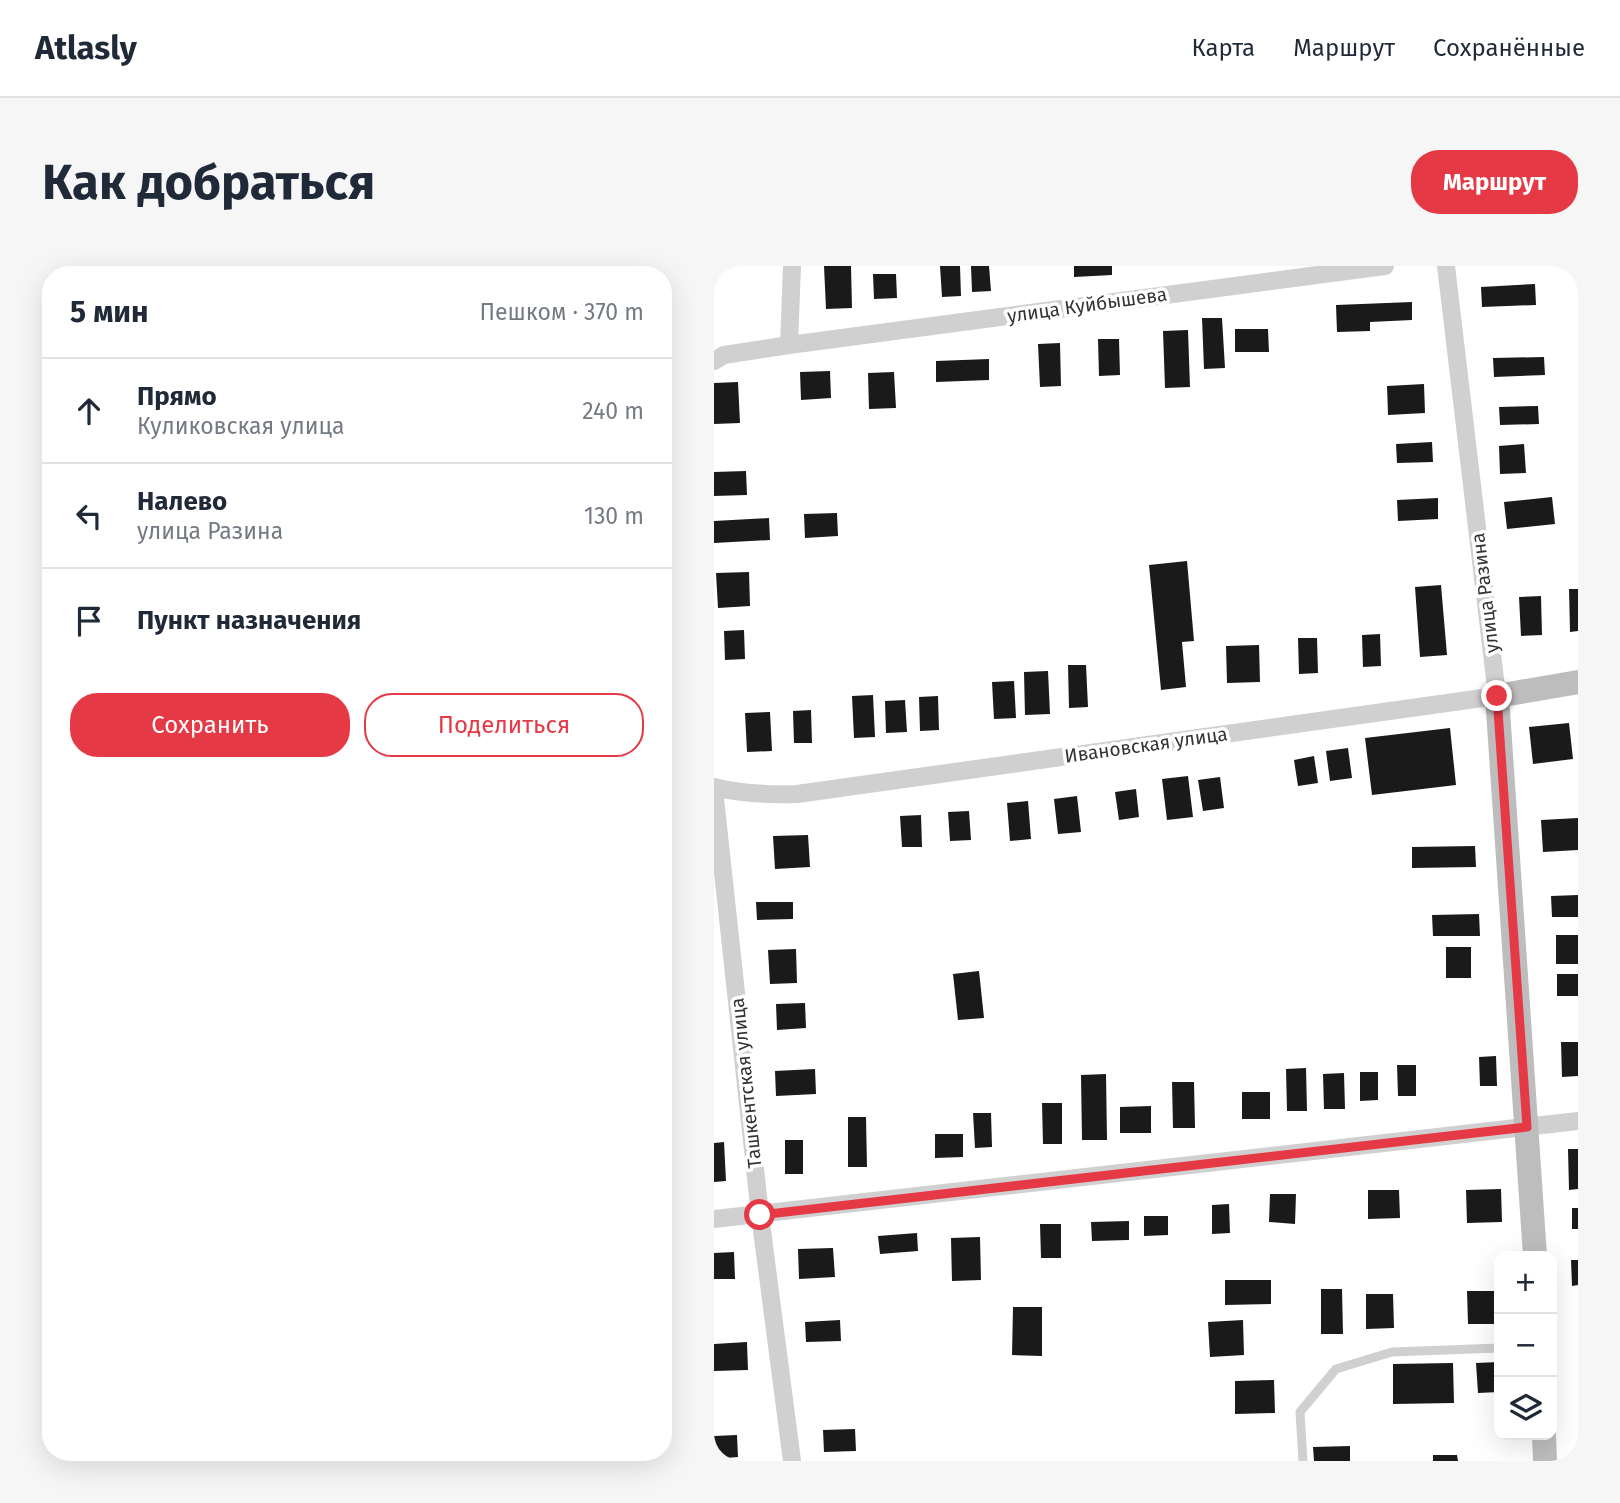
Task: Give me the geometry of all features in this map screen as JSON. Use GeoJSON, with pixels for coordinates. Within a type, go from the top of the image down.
{"type":"FeatureCollection","features":[{"type":"Feature","properties":{"kind":"street"},"geometry":{"type":"LineString","coordinates":[[714,360],[724,355],[789,345],[792,266]]}},
{"type":"Feature","properties":{"kind":"street","name":"улица Куйбышева"},"geometry":{"type":"LineString","coordinates":[[789,345],[1385,266]]}},
{"type":"Feature","properties":{"kind":"street","name":"улица Разина"},"geometry":{"type":"LineString","coordinates":[[1446,266],[1497,696],[1535,1251]]}},
{"type":"Feature","properties":{"kind":"street","name":"Ивановская улица"},"geometry":{"type":"LineString","coordinates":[[714,788],[764,795],[797,794],[1497,696],[1578,682]]}},
{"type":"Feature","properties":{"kind":"street","name":"Ташкентская улица"},"geometry":{"type":"LineString","coordinates":[[714,788],[760,1215],[792,1461]]}},
{"type":"Feature","properties":{"kind":"street"},"geometry":{"type":"LineString","coordinates":[[714,1219],[1578,1121]]}},
{"type":"Feature","properties":{"kind":"street"},"geometry":{"type":"LineString","coordinates":[[1544,1440],[1545,1461]]}},
{"type":"Feature","properties":{"kind":"lane"},"geometry":{"type":"LineString","coordinates":[[1303,1461],[1300,1412],[1336,1369],[1392,1352],[1494,1348]]}},
{"type":"Feature","properties":{"kind":"building"},"geometry":{"type":"Polygon","coordinates":[[[824,266],[851,266],[852,308],[826,309],[824,266]]]}},
{"type":"Feature","properties":{"kind":"building"},"geometry":{"type":"Polygon","coordinates":[[[940,266],[960,266],[961,296],[942,297],[940,266]]]}},
{"type":"Feature","properties":{"kind":"building"},"geometry":{"type":"Polygon","coordinates":[[[971,266],[989,266],[991,291],[972,292],[971,266]]]}},
{"type":"Feature","properties":{"kind":"building"},"geometry":{"type":"Polygon","coordinates":[[[1074,266],[1112,266],[1112,275],[1074,277],[1074,266]]]}},
{"type":"Feature","properties":{"kind":"building"},"geometry":{"type":"Polygon","coordinates":[[[873,274],[896,274],[897,298],[874,299],[873,274]]]}},
{"type":"Feature","properties":{"kind":"building"},"geometry":{"type":"Polygon","coordinates":[[[1535,284],[1536,305],[1482,307],[1481,287],[1535,284]]]}},
{"type":"Feature","properties":{"kind":"building"},"geometry":{"type":"Polygon","coordinates":[[[1412,302],[1412,320],[1370,322],[1370,331],[1337,332],[1336,305],[1412,302]]]}},
{"type":"Feature","properties":{"kind":"building"},"geometry":{"type":"Polygon","coordinates":[[[1202,318],[1222,318],[1225,368],[1204,369],[1202,318]]]}},
{"type":"Feature","properties":{"kind":"building"},"geometry":{"type":"Polygon","coordinates":[[[1235,329],[1268,329],[1269,352],[1235,352],[1235,329]]]}},
{"type":"Feature","properties":{"kind":"building"},"geometry":{"type":"Polygon","coordinates":[[[1188,330],[1190,387],[1165,388],[1163,331],[1188,330]]]}},
{"type":"Feature","properties":{"kind":"building"},"geometry":{"type":"Polygon","coordinates":[[[1098,339],[1119,339],[1120,375],[1099,376],[1098,339]]]}},
{"type":"Feature","properties":{"kind":"building"},"geometry":{"type":"Polygon","coordinates":[[[1060,343],[1061,386],[1040,387],[1038,344],[1060,343]]]}},
{"type":"Feature","properties":{"kind":"building"},"geometry":{"type":"Polygon","coordinates":[[[1544,357],[1545,375],[1494,377],[1493,358],[1544,357]]]}},
{"type":"Feature","properties":{"kind":"building"},"geometry":{"type":"Polygon","coordinates":[[[989,359],[989,380],[936,382],[936,361],[989,359]]]}},
{"type":"Feature","properties":{"kind":"building"},"geometry":{"type":"Polygon","coordinates":[[[830,371],[831,398],[801,400],[800,372],[830,371]]]}},
{"type":"Feature","properties":{"kind":"building"},"geometry":{"type":"Polygon","coordinates":[[[894,372],[896,408],[869,409],[868,373],[894,372]]]}},
{"type":"Feature","properties":{"kind":"building"},"geometry":{"type":"Polygon","coordinates":[[[738,382],[740,423],[714,424],[714,383],[738,382]]]}},
{"type":"Feature","properties":{"kind":"building"},"geometry":{"type":"Polygon","coordinates":[[[1424,384],[1425,413],[1388,415],[1387,386],[1424,384]]]}},
{"type":"Feature","properties":{"kind":"building"},"geometry":{"type":"Polygon","coordinates":[[[1538,406],[1539,424],[1500,425],[1499,407],[1538,406]]]}},
{"type":"Feature","properties":{"kind":"building"},"geometry":{"type":"Polygon","coordinates":[[[1432,442],[1433,462],[1397,463],[1396,444],[1432,442]]]}},
{"type":"Feature","properties":{"kind":"building"},"geometry":{"type":"Polygon","coordinates":[[[1524,444],[1526,473],[1500,474],[1499,446],[1524,444]]]}},
{"type":"Feature","properties":{"kind":"building"},"geometry":{"type":"Polygon","coordinates":[[[746,471],[747,495],[714,496],[714,472],[746,471]]]}},
{"type":"Feature","properties":{"kind":"building"},"geometry":{"type":"Polygon","coordinates":[[[1552,497],[1555,524],[1507,529],[1504,502],[1552,497]]]}},
{"type":"Feature","properties":{"kind":"building"},"geometry":{"type":"Polygon","coordinates":[[[1438,498],[1438,519],[1398,521],[1397,500],[1438,498]]]}},
{"type":"Feature","properties":{"kind":"building"},"geometry":{"type":"Polygon","coordinates":[[[837,513],[838,536],[805,538],[804,514],[837,513]]]}},
{"type":"Feature","properties":{"kind":"building"},"geometry":{"type":"Polygon","coordinates":[[[769,518],[770,540],[714,543],[714,521],[769,518]]]}},
{"type":"Feature","properties":{"kind":"building"},"geometry":{"type":"Polygon","coordinates":[[[1187,561],[1194,641],[1182,642],[1186,687],[1161,690],[1149,565],[1187,561]]]}},
{"type":"Feature","properties":{"kind":"building"},"geometry":{"type":"Polygon","coordinates":[[[749,572],[750,606],[718,608],[716,573],[749,572]]]}},
{"type":"Feature","properties":{"kind":"building"},"geometry":{"type":"Polygon","coordinates":[[[1441,585],[1447,655],[1420,657],[1415,587],[1441,585]]]}},
{"type":"Feature","properties":{"kind":"building"},"geometry":{"type":"Polygon","coordinates":[[[1569,589],[1578,589],[1578,631],[1570,632],[1569,589]]]}},
{"type":"Feature","properties":{"kind":"building"},"geometry":{"type":"Polygon","coordinates":[[[1541,596],[1542,635],[1521,636],[1519,597],[1541,596]]]}},
{"type":"Feature","properties":{"kind":"building"},"geometry":{"type":"Polygon","coordinates":[[[744,630],[745,659],[725,660],[724,631],[744,630]]]}},
{"type":"Feature","properties":{"kind":"building"},"geometry":{"type":"Polygon","coordinates":[[[1380,634],[1381,666],[1363,667],[1362,635],[1380,634]]]}},
{"type":"Feature","properties":{"kind":"building"},"geometry":{"type":"Polygon","coordinates":[[[1298,638],[1317,638],[1318,673],[1299,674],[1298,638]]]}},
{"type":"Feature","properties":{"kind":"building"},"geometry":{"type":"Polygon","coordinates":[[[1259,645],[1260,682],[1227,683],[1226,646],[1259,645]]]}},
{"type":"Feature","properties":{"kind":"building"},"geometry":{"type":"Polygon","coordinates":[[[1068,665],[1086,665],[1088,707],[1069,708],[1068,665]]]}},
{"type":"Feature","properties":{"kind":"building"},"geometry":{"type":"Polygon","coordinates":[[[1048,671],[1050,714],[1025,715],[1024,672],[1048,671]]]}},
{"type":"Feature","properties":{"kind":"building"},"geometry":{"type":"Polygon","coordinates":[[[1014,681],[1016,718],[994,719],[992,682],[1014,681]]]}},
{"type":"Feature","properties":{"kind":"building"},"geometry":{"type":"Polygon","coordinates":[[[873,695],[875,737],[854,738],[852,696],[873,695]]]}},
{"type":"Feature","properties":{"kind":"building"},"geometry":{"type":"Polygon","coordinates":[[[938,696],[939,730],[920,731],[919,697],[938,696]]]}},
{"type":"Feature","properties":{"kind":"building"},"geometry":{"type":"Polygon","coordinates":[[[905,700],[907,732],[886,733],[885,701],[905,700]]]}},
{"type":"Feature","properties":{"kind":"building"},"geometry":{"type":"Polygon","coordinates":[[[811,710],[812,743],[794,743],[793,711],[811,710]]]}},
{"type":"Feature","properties":{"kind":"building"},"geometry":{"type":"Polygon","coordinates":[[[770,712],[772,751],[747,752],[745,713],[770,712]]]}},
{"type":"Feature","properties":{"kind":"building"},"geometry":{"type":"Polygon","coordinates":[[[1569,723],[1573,759],[1533,764],[1529,727],[1569,723]]]}},
{"type":"Feature","properties":{"kind":"building"},"geometry":{"type":"Polygon","coordinates":[[[1450,728],[1456,785],[1372,795],[1365,738],[1450,728]]]}},
{"type":"Feature","properties":{"kind":"building"},"geometry":{"type":"Polygon","coordinates":[[[1348,748],[1352,778],[1330,781],[1326,751],[1348,748]]]}},
{"type":"Feature","properties":{"kind":"building"},"geometry":{"type":"Polygon","coordinates":[[[1314,756],[1318,783],[1298,786],[1294,760],[1314,756]]]}},
{"type":"Feature","properties":{"kind":"building"},"geometry":{"type":"Polygon","coordinates":[[[1188,776],[1193,817],[1167,820],[1162,779],[1188,776]]]}},
{"type":"Feature","properties":{"kind":"building"},"geometry":{"type":"Polygon","coordinates":[[[1220,777],[1224,808],[1203,811],[1198,780],[1220,777]]]}},
{"type":"Feature","properties":{"kind":"building"},"geometry":{"type":"Polygon","coordinates":[[[1136,789],[1139,817],[1119,820],[1115,792],[1136,789]]]}},
{"type":"Feature","properties":{"kind":"building"},"geometry":{"type":"Polygon","coordinates":[[[1077,796],[1081,832],[1058,834],[1054,799],[1077,796]]]}},
{"type":"Feature","properties":{"kind":"building"},"geometry":{"type":"Polygon","coordinates":[[[1028,801],[1031,839],[1010,841],[1007,803],[1028,801]]]}},
{"type":"Feature","properties":{"kind":"building"},"geometry":{"type":"Polygon","coordinates":[[[969,811],[971,840],[950,841],[948,812],[969,811]]]}},
{"type":"Feature","properties":{"kind":"building"},"geometry":{"type":"Polygon","coordinates":[[[921,815],[922,847],[902,847],[900,816],[921,815]]]}},
{"type":"Feature","properties":{"kind":"building"},"geometry":{"type":"Polygon","coordinates":[[[1578,818],[1578,850],[1543,852],[1541,820],[1578,818]]]}},
{"type":"Feature","properties":{"kind":"building"},"geometry":{"type":"Polygon","coordinates":[[[808,835],[810,867],[775,869],[773,836],[808,835]]]}},
{"type":"Feature","properties":{"kind":"building"},"geometry":{"type":"Polygon","coordinates":[[[1475,846],[1476,867],[1412,868],[1412,847],[1475,846]]]}},
{"type":"Feature","properties":{"kind":"building"},"geometry":{"type":"Polygon","coordinates":[[[1578,895],[1578,917],[1552,917],[1551,896],[1578,895]]]}},
{"type":"Feature","properties":{"kind":"building"},"geometry":{"type":"Polygon","coordinates":[[[756,902],[793,902],[793,919],[757,920],[756,902]]]}},
{"type":"Feature","properties":{"kind":"building"},"geometry":{"type":"Polygon","coordinates":[[[1479,914],[1480,936],[1433,936],[1432,915],[1479,914]]]}},
{"type":"Feature","properties":{"kind":"building"},"geometry":{"type":"Polygon","coordinates":[[[1556,935],[1578,935],[1578,964],[1556,964],[1556,935]]]}},
{"type":"Feature","properties":{"kind":"building"},"geometry":{"type":"Polygon","coordinates":[[[1446,947],[1471,947],[1471,978],[1446,978],[1446,947]]]}},
{"type":"Feature","properties":{"kind":"building"},"geometry":{"type":"Polygon","coordinates":[[[796,949],[797,983],[770,984],[768,950],[796,949]]]}},
{"type":"Feature","properties":{"kind":"building"},"geometry":{"type":"Polygon","coordinates":[[[979,971],[984,1018],[958,1020],[953,974],[979,971]]]}},
{"type":"Feature","properties":{"kind":"building"},"geometry":{"type":"Polygon","coordinates":[[[1557,974],[1578,974],[1578,996],[1557,996],[1557,974]]]}},
{"type":"Feature","properties":{"kind":"building"},"geometry":{"type":"Polygon","coordinates":[[[805,1003],[806,1028],[777,1030],[776,1004],[805,1003]]]}},
{"type":"Feature","properties":{"kind":"building"},"geometry":{"type":"Polygon","coordinates":[[[1561,1042],[1578,1042],[1578,1076],[1562,1077],[1561,1042]]]}},
{"type":"Feature","properties":{"kind":"building"},"geometry":{"type":"Polygon","coordinates":[[[1496,1056],[1497,1086],[1480,1086],[1479,1057],[1496,1056]]]}},
{"type":"Feature","properties":{"kind":"building"},"geometry":{"type":"Polygon","coordinates":[[[1397,1065],[1416,1065],[1416,1096],[1398,1096],[1397,1065]]]}},
{"type":"Feature","properties":{"kind":"building"},"geometry":{"type":"Polygon","coordinates":[[[1306,1068],[1307,1111],[1287,1111],[1286,1069],[1306,1068]]]}},
{"type":"Feature","properties":{"kind":"building"},"geometry":{"type":"Polygon","coordinates":[[[815,1069],[816,1094],[776,1096],[775,1071],[815,1069]]]}},
{"type":"Feature","properties":{"kind":"building"},"geometry":{"type":"Polygon","coordinates":[[[1360,1072],[1378,1072],[1378,1100],[1360,1101],[1360,1072]]]}},
{"type":"Feature","properties":{"kind":"building"},"geometry":{"type":"Polygon","coordinates":[[[1344,1073],[1345,1109],[1324,1109],[1323,1074],[1344,1073]]]}},
{"type":"Feature","properties":{"kind":"building"},"geometry":{"type":"Polygon","coordinates":[[[1106,1074],[1107,1140],[1082,1140],[1081,1075],[1106,1074]]]}},
{"type":"Feature","properties":{"kind":"building"},"geometry":{"type":"Polygon","coordinates":[[[1172,1082],[1194,1082],[1195,1128],[1173,1128],[1172,1082]]]}},
{"type":"Feature","properties":{"kind":"building"},"geometry":{"type":"Polygon","coordinates":[[[1242,1092],[1270,1092],[1270,1119],[1242,1119],[1242,1092]]]}},
{"type":"Feature","properties":{"kind":"building"},"geometry":{"type":"Polygon","coordinates":[[[1042,1103],[1062,1103],[1062,1144],[1043,1144],[1042,1103]]]}},
{"type":"Feature","properties":{"kind":"building"},"geometry":{"type":"Polygon","coordinates":[[[1151,1106],[1151,1133],[1120,1133],[1120,1107],[1151,1106]]]}},
{"type":"Feature","properties":{"kind":"building"},"geometry":{"type":"Polygon","coordinates":[[[973,1113],[991,1113],[992,1147],[975,1148],[973,1113]]]}},
{"type":"Feature","properties":{"kind":"building"},"geometry":{"type":"Polygon","coordinates":[[[848,1117],[866,1117],[867,1167],[848,1167],[848,1117]]]}},
{"type":"Feature","properties":{"kind":"building"},"geometry":{"type":"Polygon","coordinates":[[[935,1134],[963,1134],[963,1157],[935,1158],[935,1134]]]}},
{"type":"Feature","properties":{"kind":"building"},"geometry":{"type":"Polygon","coordinates":[[[785,1140],[803,1140],[803,1174],[785,1174],[785,1140]]]}},
{"type":"Feature","properties":{"kind":"building"},"geometry":{"type":"Polygon","coordinates":[[[724,1142],[726,1181],[714,1182],[714,1143],[724,1142]]]}},
{"type":"Feature","properties":{"kind":"building"},"geometry":{"type":"Polygon","coordinates":[[[1568,1149],[1578,1149],[1578,1189],[1569,1190],[1568,1149]]]}},
{"type":"Feature","properties":{"kind":"building"},"geometry":{"type":"Polygon","coordinates":[[[1501,1189],[1502,1222],[1467,1223],[1466,1190],[1501,1189]]]}},
{"type":"Feature","properties":{"kind":"building"},"geometry":{"type":"Polygon","coordinates":[[[1368,1190],[1399,1190],[1400,1218],[1368,1219],[1368,1190]]]}},
{"type":"Feature","properties":{"kind":"building"},"geometry":{"type":"Polygon","coordinates":[[[1270,1194],[1296,1194],[1295,1224],[1269,1222],[1270,1194]]]}},
{"type":"Feature","properties":{"kind":"building"},"geometry":{"type":"Polygon","coordinates":[[[1229,1204],[1230,1233],[1212,1234],[1212,1205],[1229,1204]]]}},
{"type":"Feature","properties":{"kind":"building"},"geometry":{"type":"Polygon","coordinates":[[[1572,1208],[1578,1208],[1578,1229],[1572,1229],[1572,1208]]]}},
{"type":"Feature","properties":{"kind":"building"},"geometry":{"type":"Polygon","coordinates":[[[1144,1216],[1168,1216],[1168,1235],[1144,1236],[1144,1216]]]}},
{"type":"Feature","properties":{"kind":"building"},"geometry":{"type":"Polygon","coordinates":[[[1129,1221],[1129,1240],[1092,1241],[1091,1222],[1129,1221]]]}},
{"type":"Feature","properties":{"kind":"building"},"geometry":{"type":"Polygon","coordinates":[[[1040,1224],[1061,1224],[1061,1258],[1041,1258],[1040,1224]]]}},
{"type":"Feature","properties":{"kind":"building"},"geometry":{"type":"Polygon","coordinates":[[[917,1233],[918,1251],[880,1254],[878,1236],[917,1233]]]}},
{"type":"Feature","properties":{"kind":"building"},"geometry":{"type":"Polygon","coordinates":[[[980,1237],[981,1280],[952,1281],[951,1238],[980,1237]]]}},
{"type":"Feature","properties":{"kind":"building"},"geometry":{"type":"Polygon","coordinates":[[[833,1248],[835,1277],[799,1279],[798,1249],[833,1248]]]}},
{"type":"Feature","properties":{"kind":"building"},"geometry":{"type":"Polygon","coordinates":[[[734,1252],[735,1279],[714,1279],[714,1253],[734,1252]]]}},
{"type":"Feature","properties":{"kind":"building"},"geometry":{"type":"Polygon","coordinates":[[[1571,1260],[1578,1260],[1578,1285],[1572,1286],[1571,1260]]]}},
{"type":"Feature","properties":{"kind":"building"},"geometry":{"type":"Polygon","coordinates":[[[1225,1280],[1271,1280],[1271,1304],[1225,1305],[1225,1280]]]}},
{"type":"Feature","properties":{"kind":"building"},"geometry":{"type":"Polygon","coordinates":[[[1321,1289],[1342,1289],[1343,1334],[1321,1334],[1321,1289]]]}},
{"type":"Feature","properties":{"kind":"building"},"geometry":{"type":"Polygon","coordinates":[[[1467,1291],[1494,1291],[1494,1324],[1468,1324],[1467,1291]]]}},
{"type":"Feature","properties":{"kind":"building"},"geometry":{"type":"Polygon","coordinates":[[[1366,1294],[1393,1294],[1394,1328],[1366,1329],[1366,1294]]]}},
{"type":"Feature","properties":{"kind":"building"},"geometry":{"type":"Polygon","coordinates":[[[1013,1307],[1042,1307],[1042,1356],[1012,1355],[1013,1307]]]}},
{"type":"Feature","properties":{"kind":"building"},"geometry":{"type":"Polygon","coordinates":[[[840,1320],[841,1341],[806,1342],[805,1322],[840,1320]]]}},
{"type":"Feature","properties":{"kind":"building"},"geometry":{"type":"Polygon","coordinates":[[[1243,1320],[1244,1355],[1210,1357],[1208,1322],[1243,1320]]]}},
{"type":"Feature","properties":{"kind":"building"},"geometry":{"type":"Polygon","coordinates":[[[747,1342],[748,1370],[714,1371],[714,1344],[747,1342]]]}},
{"type":"Feature","properties":{"kind":"building"},"geometry":{"type":"Polygon","coordinates":[[[1494,1362],[1494,1392],[1478,1393],[1476,1363],[1494,1362]]]}},
{"type":"Feature","properties":{"kind":"building"},"geometry":{"type":"Polygon","coordinates":[[[1453,1363],[1454,1403],[1393,1404],[1393,1364],[1453,1363]]]}},
{"type":"Feature","properties":{"kind":"building"},"geometry":{"type":"Polygon","coordinates":[[[1274,1380],[1275,1413],[1235,1414],[1235,1381],[1274,1380]]]}},
{"type":"Feature","properties":{"kind":"building"},"geometry":{"type":"Polygon","coordinates":[[[855,1429],[856,1451],[824,1452],[823,1430],[855,1429]]]}},
{"type":"Feature","properties":{"kind":"building"},"geometry":{"type":"Polygon","coordinates":[[[737,1435],[738,1457],[714,1459],[714,1436],[737,1435]]]}},
{"type":"Feature","properties":{"kind":"building"},"geometry":{"type":"Polygon","coordinates":[[[1350,1446],[1350,1461],[1314,1461],[1313,1447],[1350,1446]]]}},
{"type":"Feature","properties":{"kind":"building"},"geometry":{"type":"Polygon","coordinates":[[[1433,1455],[1457,1455],[1458,1461],[1433,1461],[1433,1455]]]}},
{"type":"Feature","properties":{"kind":"route"},"geometry":{"type":"LineString","coordinates":[[760,1215],[1527,1127],[1497,696]]}}]}
